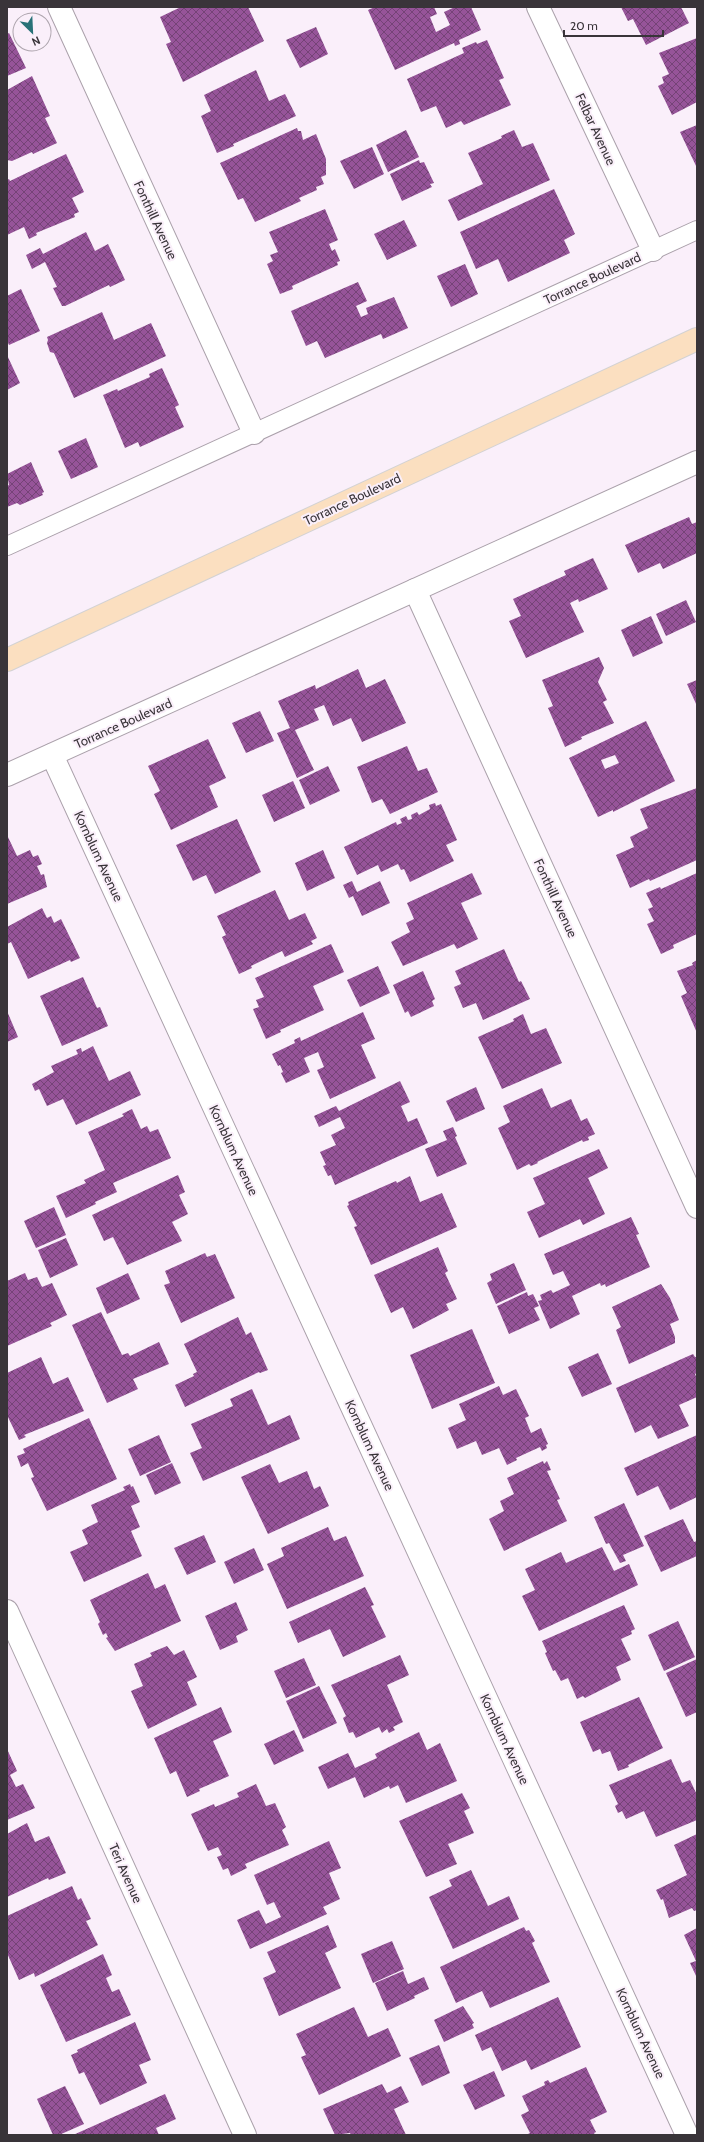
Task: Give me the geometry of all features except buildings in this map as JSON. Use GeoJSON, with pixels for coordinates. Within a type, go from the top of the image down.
{"type":"FeatureCollection","features":[{"type":"Feature","properties":{"kind":"main road","name":"Torrance Boulevard"},"geometry":{"type":"LineString","coordinates":[[7,660],[697,339]]}},
{"type":"Feature","properties":{"kind":"street","name":"Fonthill Avenue"},"geometry":{"type":"LineString","coordinates":[[59,7],[254,434]]}},
{"type":"Feature","properties":{"kind":"street","name":"Felbar Avenue"},"geometry":{"type":"LineString","coordinates":[[538,7],[653,250]]}},
{"type":"Feature","properties":{"kind":"street","name":"Torrance Boulevard"},"geometry":{"type":"LineString","coordinates":[[7,775],[697,462]]}},
{"type":"Feature","properties":{"kind":"street","name":"Fonthill Avenue"},"geometry":{"type":"LineString","coordinates":[[415,590],[697,1207]]}},
{"type":"Feature","properties":{"kind":"street","name":"Kornblum Avenue"},"geometry":{"type":"LineString","coordinates":[[52,755],[688,2135]]}},
{"type":"Feature","properties":{"kind":"street","name":"Teri Avenue"},"geometry":{"type":"LineString","coordinates":[[7,1611],[244,2135]]}},
{"type":"Feature","properties":{"kind":"lane","name":"Torrance Boulevard"},"geometry":{"type":"LineString","coordinates":[[7,546],[697,230]]}}]}
